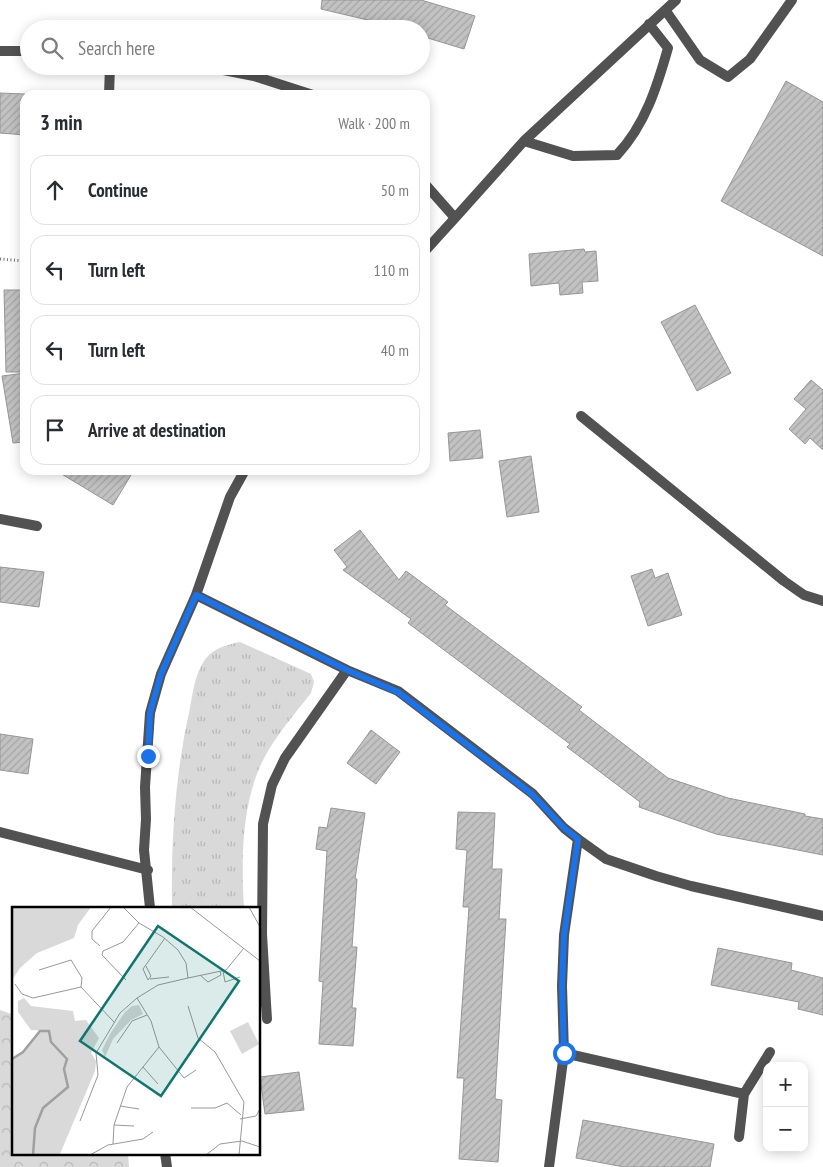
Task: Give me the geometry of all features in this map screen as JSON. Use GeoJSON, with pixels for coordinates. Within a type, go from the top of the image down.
{"type":"FeatureCollection","features":[{"type":"Feature","properties":{"kind":"street"},"geometry":{"type":"LineString","coordinates":[[430,246],[524,141],[676,0]]}},
{"type":"Feature","properties":{"kind":"street"},"geometry":{"type":"LineString","coordinates":[[666,11],[700,60],[728,77],[750,59],[792,0]]}},
{"type":"Feature","properties":{"kind":"street"},"geometry":{"type":"LineString","coordinates":[[524,141],[573,156],[617,155],[631,140],[657,88],[668,48],[649,24]]}},
{"type":"Feature","properties":{"kind":"street"},"geometry":{"type":"LineString","coordinates":[[0,51],[20,51]]}},
{"type":"Feature","properties":{"kind":"street"},"geometry":{"type":"LineString","coordinates":[[109,90],[110,75]]}},
{"type":"Feature","properties":{"kind":"street"},"geometry":{"type":"LineString","coordinates":[[249,75],[297,90]]}},
{"type":"Feature","properties":{"kind":"street"},"geometry":{"type":"LineString","coordinates":[[430,190],[455,218]]}},
{"type":"Feature","properties":{"kind":"street"},"geometry":{"type":"LineString","coordinates":[[581,416],[784,581],[804,595],[823,601]]}},
{"type":"Feature","properties":{"kind":"street"},"geometry":{"type":"LineString","coordinates":[[150,907],[148,870],[144,850],[146,819],[145,787],[150,713],[161,674],[196,595],[230,497],[242,475]]}},
{"type":"Feature","properties":{"kind":"street"},"geometry":{"type":"LineString","coordinates":[[0,519],[37,526]]}},
{"type":"Feature","properties":{"kind":"street"},"geometry":{"type":"LineString","coordinates":[[196,595],[347,670],[398,692],[532,794],[564,828],[606,859],[691,886],[823,916]]}},
{"type":"Feature","properties":{"kind":"street"},"geometry":{"type":"LineString","coordinates":[[267,1019],[262,1002],[263,824],[272,785],[284,758],[347,670]]}},
{"type":"Feature","properties":{"kind":"street"},"geometry":{"type":"LineString","coordinates":[[0,832],[148,870]]}},
{"type":"Feature","properties":{"kind":"street"},"geometry":{"type":"LineString","coordinates":[[549,1167],[564,1053],[562,986],[564,935],[578,839]]}},
{"type":"Feature","properties":{"kind":"street"},"geometry":{"type":"LineString","coordinates":[[739,1137],[744,1094],[770,1052]]}},
{"type":"Feature","properties":{"kind":"street"},"geometry":{"type":"LineString","coordinates":[[564,1053],[744,1094]]}},
{"type":"Feature","properties":{"kind":"street"},"geometry":{"type":"LineString","coordinates":[[165,1154],[167,1167]]}},
{"type":"Feature","properties":{"kind":"path"},"geometry":{"type":"LineString","coordinates":[[0,259],[20,260]]}},
{"type":"Feature","properties":{"kind":"green space"},"geometry":{"type":"Polygon","coordinates":[[[240,642],[311,674],[314,682],[311,693],[268,751],[252,787],[243,848],[244,907],[172,907],[172,857],[177,783],[194,687],[201,666],[209,655],[228,645],[240,642]]]}},
{"type":"Feature","properties":{"kind":"green space"},"geometry":{"type":"Polygon","coordinates":[[[0,1010],[12,1014],[12,1154],[128,1154],[129,1167],[0,1167],[0,1010]]]}},
{"type":"Feature","properties":{"kind":"building"},"geometry":{"type":"Polygon","coordinates":[[[322,0],[421,0],[475,16],[464,49],[430,39],[430,20],[368,20],[321,9],[322,0]]]}},
{"type":"Feature","properties":{"kind":"building"},"geometry":{"type":"Polygon","coordinates":[[[786,81],[823,102],[823,256],[721,201],[786,81]]]}},
{"type":"Feature","properties":{"kind":"building"},"geometry":{"type":"Polygon","coordinates":[[[0,93],[20,94],[20,135],[0,133],[0,93]]]}},
{"type":"Feature","properties":{"kind":"building"},"geometry":{"type":"Polygon","coordinates":[[[584,249],[585,252],[596,251],[598,281],[582,282],[583,293],[560,295],[559,283],[531,286],[529,254],[584,249]]]}},
{"type":"Feature","properties":{"kind":"building"},"geometry":{"type":"Polygon","coordinates":[[[4,290],[20,290],[20,372],[6,372],[4,290]]]}},
{"type":"Feature","properties":{"kind":"building"},"geometry":{"type":"Polygon","coordinates":[[[695,305],[731,373],[697,391],[661,322],[695,305]]]}},
{"type":"Feature","properties":{"kind":"building"},"geometry":{"type":"Polygon","coordinates":[[[20,374],[20,442],[13,443],[2,376],[20,374]]]}},
{"type":"Feature","properties":{"kind":"building"},"geometry":{"type":"Polygon","coordinates":[[[811,380],[823,390],[823,450],[810,438],[805,444],[789,429],[806,409],[794,399],[811,380]]]}},
{"type":"Feature","properties":{"kind":"building"},"geometry":{"type":"Polygon","coordinates":[[[480,430],[483,458],[450,461],[448,433],[480,430]]]}},
{"type":"Feature","properties":{"kind":"building"},"geometry":{"type":"Polygon","coordinates":[[[531,456],[539,512],[507,517],[499,461],[531,456]]]}},
{"type":"Feature","properties":{"kind":"building"},"geometry":{"type":"Polygon","coordinates":[[[63,475],[131,475],[113,505],[63,475]]]}},
{"type":"Feature","properties":{"kind":"building"},"geometry":{"type":"Polygon","coordinates":[[[360,530],[399,580],[406,571],[448,602],[445,605],[582,707],[579,710],[668,778],[728,798],[823,819],[823,855],[716,834],[639,807],[640,802],[567,747],[570,744],[408,623],[411,619],[343,570],[347,567],[334,550],[360,530]]]}},
{"type":"Feature","properties":{"kind":"building"},"geometry":{"type":"Polygon","coordinates":[[[0,567],[44,572],[39,607],[0,602],[0,567]]]}},
{"type":"Feature","properties":{"kind":"building"},"geometry":{"type":"Polygon","coordinates":[[[652,569],[655,578],[668,573],[682,615],[648,626],[631,576],[652,569]]]}},
{"type":"Feature","properties":{"kind":"building"},"geometry":{"type":"Polygon","coordinates":[[[371,730],[400,752],[376,784],[347,763],[371,730]]]}},
{"type":"Feature","properties":{"kind":"building"},"geometry":{"type":"Polygon","coordinates":[[[0,734],[33,739],[28,774],[0,770],[0,734]]]}},
{"type":"Feature","properties":{"kind":"building"},"geometry":{"type":"Polygon","coordinates":[[[331,808],[365,813],[355,879],[357,879],[352,947],[357,947],[352,1008],[356,1008],[353,1046],[319,1044],[323,982],[319,981],[327,851],[316,849],[319,827],[327,828],[331,808]]]}},
{"type":"Feature","properties":{"kind":"building"},"geometry":{"type":"Polygon","coordinates":[[[458,812],[495,813],[492,869],[502,869],[499,919],[506,919],[495,1099],[502,1100],[498,1162],[459,1159],[464,1078],[457,1078],[469,907],[463,907],[467,850],[456,849],[458,812]]]}},
{"type":"Feature","properties":{"kind":"building"},"geometry":{"type":"Polygon","coordinates":[[[718,948],[792,963],[791,970],[823,978],[823,1015],[798,1009],[799,1002],[711,985],[718,948]]]}},
{"type":"Feature","properties":{"kind":"building"},"geometry":{"type":"Polygon","coordinates":[[[299,1072],[304,1110],[265,1114],[260,1077],[299,1072]]]}},
{"type":"Feature","properties":{"kind":"building"},"geometry":{"type":"Polygon","coordinates":[[[583,1120],[714,1144],[710,1167],[624,1167],[576,1158],[583,1120]]]}},
{"type":"Feature","properties":{"kind":"route"},"geometry":{"type":"LineString","coordinates":[[148,756],[150,713],[161,674],[196,595],[347,670],[398,692],[532,794],[564,828],[578,839],[568,895],[564,935],[562,986],[564,1053]]}}]}
